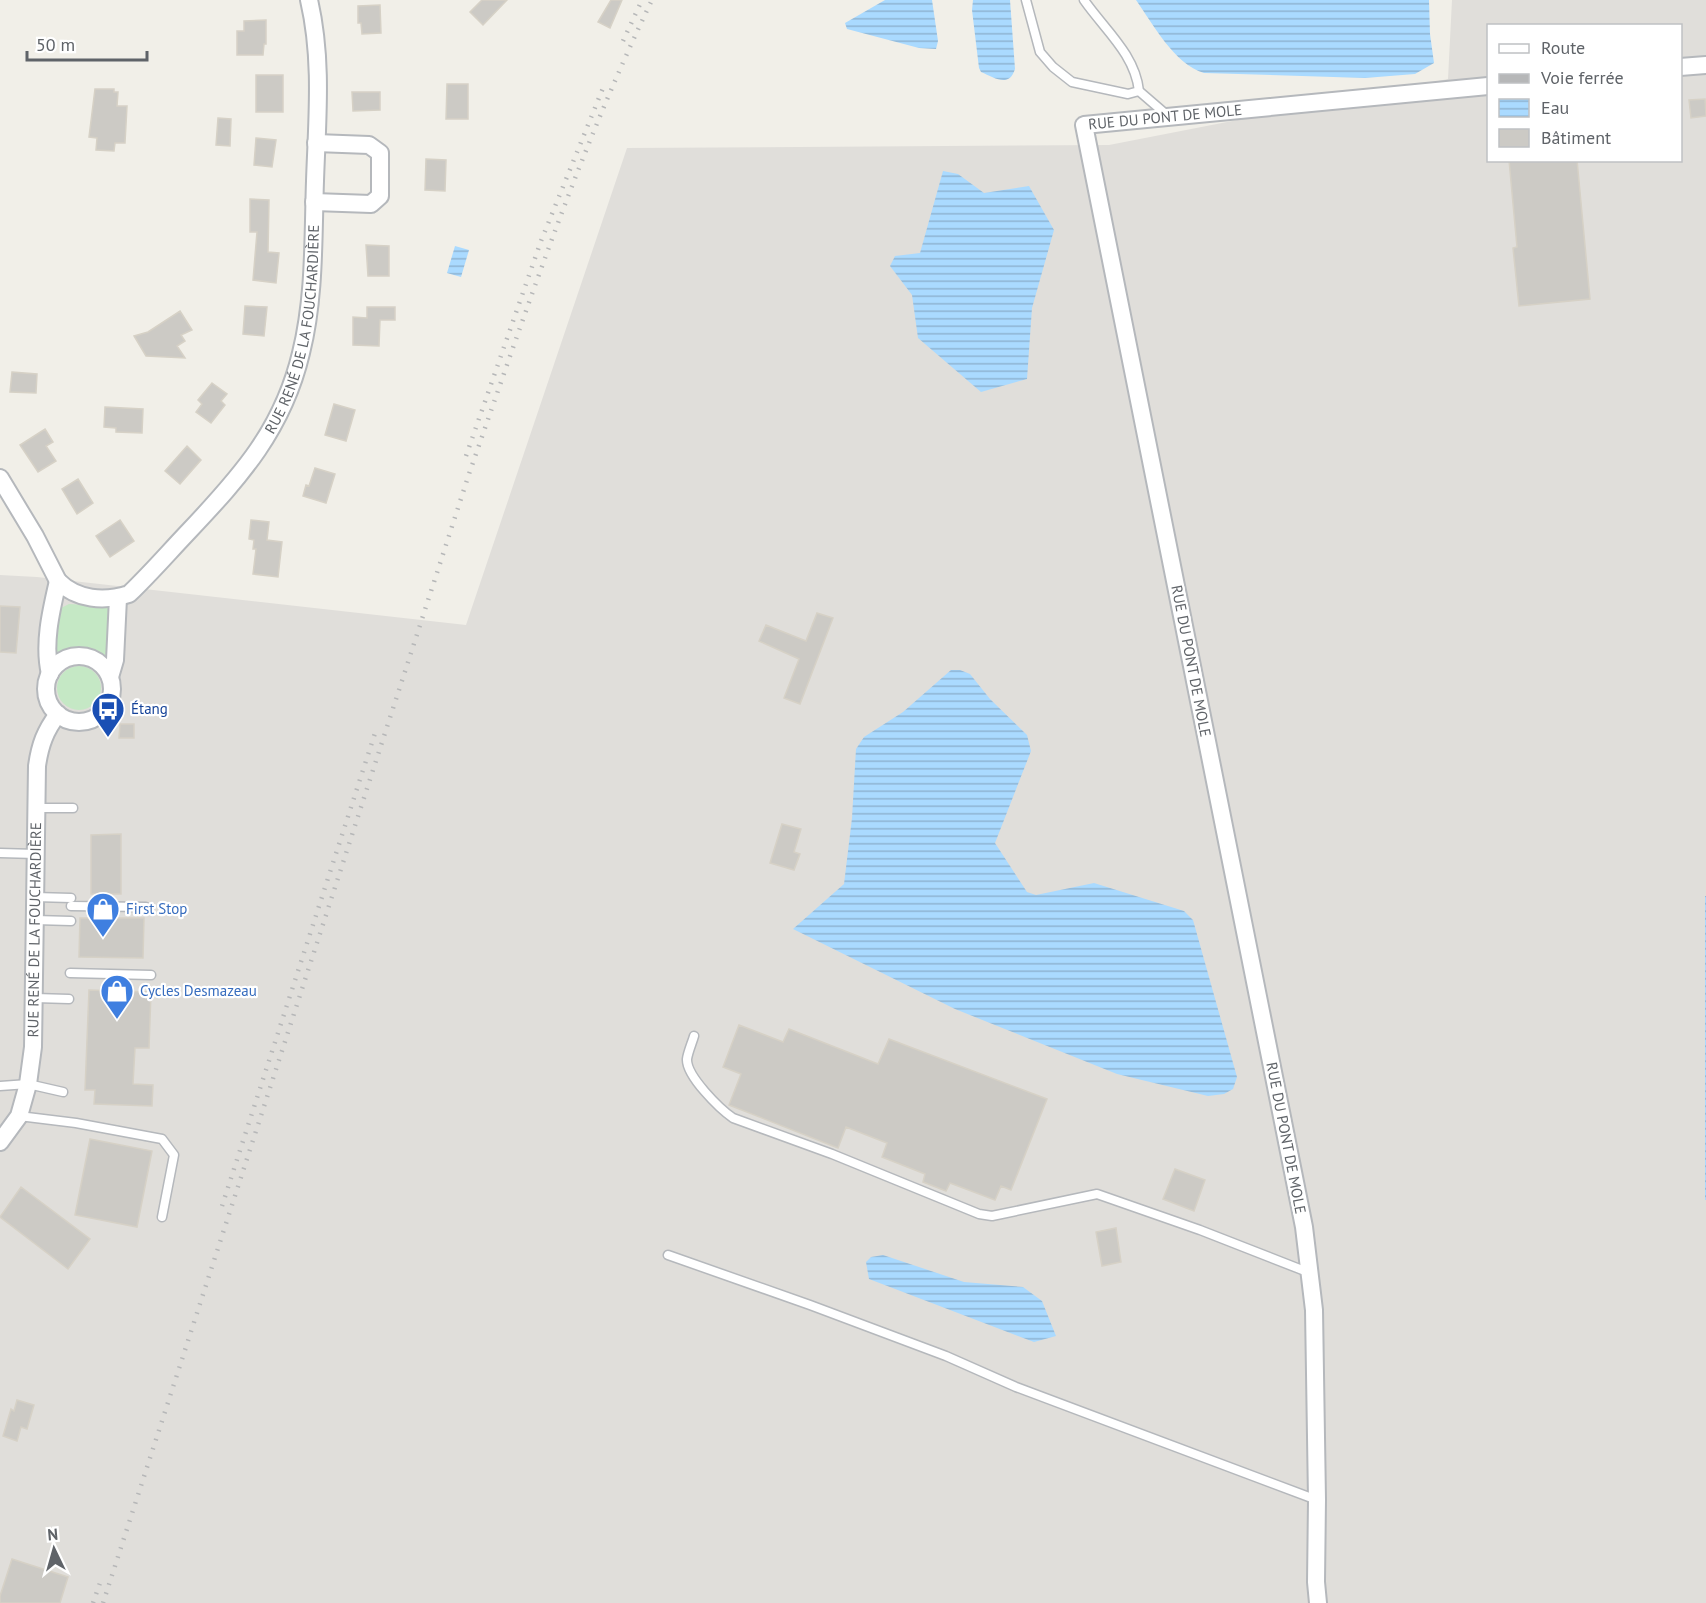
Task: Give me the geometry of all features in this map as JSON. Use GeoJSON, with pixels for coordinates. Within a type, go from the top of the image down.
{"type":"FeatureCollection","features":[{"type":"Feature","properties":{"kind":"street","name":"RUE RENÉ DE LA FOUCHARDIÈRE"},"geometry":{"type":"LineString","coordinates":[[118,598],[129,594],[140,584],[217,502],[268,436],[282,412],[298,366],[307,326],[312,269],[319,68],[314,21],[309,0]]}},
{"type":"Feature","properties":{"kind":"street"},"geometry":{"type":"LineString","coordinates":[[1682,67],[1706,65]]}},
{"type":"Feature","properties":{"kind":"street","name":"RUE DU PONT DE MOLE"},"geometry":{"type":"LineString","coordinates":[[1318,1603],[1314,1310],[1304,1227],[1084,125],[1487,86]]}},
{"type":"Feature","properties":{"kind":"street"},"geometry":{"type":"LineString","coordinates":[[314,202],[371,204],[380,196],[380,153],[369,145],[316,143]]}},
{"type":"Feature","properties":{"kind":"street"},"geometry":{"type":"LineString","coordinates":[[0,478],[35,536],[58,581],[65,589],[76,595],[106,599],[118,598],[115,660],[110,677]]}},
{"type":"Feature","properties":{"kind":"street"},"geometry":{"type":"LineString","coordinates":[[50,674],[46,657],[50,613],[58,581]]}},
{"type":"Feature","properties":{"kind":"street"},"geometry":{"type":"LineString","coordinates":[[75,656],[96,661],[110,677],[111,698],[106,708],[89,720],[78,722],[68,720],[51,706],[46,684],[56,665],[65,659],[75,656]]}},
{"type":"Feature","properties":{"kind":"street","name":"RUE RENÉ DE LA FOUCHARDIÈRE"},"geometry":{"type":"LineString","coordinates":[[0,1142],[18,1116],[28,1084],[33,1047],[35,999],[37,766],[40,746],[47,728],[58,714]]}},
{"type":"Feature","properties":{"kind":"lane"},"geometry":{"type":"LineString","coordinates":[[1026,0],[1040,52],[1053,67],[1072,82],[1128,94],[1139,90]]}},
{"type":"Feature","properties":{"kind":"lane"},"geometry":{"type":"LineString","coordinates":[[1084,0],[1131,61],[1137,75],[1139,90],[1169,117]]}},
{"type":"Feature","properties":{"kind":"lane"},"geometry":{"type":"LineString","coordinates":[[36,808],[73,808]]}},
{"type":"Feature","properties":{"kind":"lane"},"geometry":{"type":"LineString","coordinates":[[0,853],[36,854]]}},
{"type":"Feature","properties":{"kind":"lane"},"geometry":{"type":"LineString","coordinates":[[35,897],[146,908]]}},
{"type":"Feature","properties":{"kind":"lane"},"geometry":{"type":"LineString","coordinates":[[35,920],[71,921]]}},
{"type":"Feature","properties":{"kind":"lane"},"geometry":{"type":"LineString","coordinates":[[70,973],[151,975]]}},
{"type":"Feature","properties":{"kind":"lane"},"geometry":{"type":"LineString","coordinates":[[35,999],[69,999]]}},
{"type":"Feature","properties":{"kind":"lane"},"geometry":{"type":"LineString","coordinates":[[694,1036],[687,1059],[690,1072],[724,1112],[734,1118],[832,1154],[979,1214],[992,1216],[1011,1213],[1096,1194],[1200,1230],[1310,1273]]}},
{"type":"Feature","properties":{"kind":"lane"},"geometry":{"type":"LineString","coordinates":[[0,1086],[28,1084],[63,1092]]}},
{"type":"Feature","properties":{"kind":"lane"},"geometry":{"type":"LineString","coordinates":[[18,1116],[76,1123],[162,1139],[174,1155],[162,1217]]}},
{"type":"Feature","properties":{"kind":"lane"},"geometry":{"type":"LineString","coordinates":[[668,1255],[946,1356],[1016,1387],[1317,1500]]}},
{"type":"Feature","properties":{"kind":"shaded area"},"geometry":{"type":"Polygon","coordinates":[[[1452,0],[1706,0],[1706,1603],[0,1603],[0,575],[37,577],[466,625],[627,148],[1109,145],[1448,79],[1452,0]]]}},
{"type":"Feature","properties":{"kind":"green space"},"geometry":{"type":"Polygon","coordinates":[[[69,604],[103,606],[112,610],[109,659],[95,651],[76,647],[54,657],[56,614],[59,609],[69,604]]]}},
{"type":"Feature","properties":{"kind":"green space"},"geometry":{"type":"Polygon","coordinates":[[[79,666],[95,672],[101,688],[95,704],[79,710],[63,704],[57,688],[63,672],[79,666]]]}},
{"type":"Feature","properties":{"kind":"water"},"geometry":{"type":"Polygon","coordinates":[[[885,0],[932,0],[938,41],[936,49],[919,48],[847,29],[845,23],[885,0]]]}},
{"type":"Feature","properties":{"kind":"water"},"geometry":{"type":"Polygon","coordinates":[[[973,0],[1010,0],[1015,69],[1012,75],[1005,80],[996,79],[981,72],[979,68],[972,10],[973,0]]]}},
{"type":"Feature","properties":{"kind":"water"},"geometry":{"type":"Polygon","coordinates":[[[1136,0],[1429,0],[1434,63],[1415,74],[1365,78],[1204,73],[1183,61],[1174,52],[1136,0]]]}},
{"type":"Feature","properties":{"kind":"water"},"geometry":{"type":"Polygon","coordinates":[[[943,171],[958,174],[984,193],[1029,186],[1054,230],[1032,308],[1027,379],[981,392],[918,338],[912,295],[890,266],[895,256],[920,253],[943,171]]]}},
{"type":"Feature","properties":{"kind":"water"},"geometry":{"type":"Polygon","coordinates":[[[455,246],[469,250],[461,277],[447,273],[455,246]]]}},
{"type":"Feature","properties":{"kind":"water"},"geometry":{"type":"Polygon","coordinates":[[[951,670],[960,670],[970,674],[990,699],[1027,735],[1031,751],[995,843],[1027,892],[1036,895],[1094,883],[1184,911],[1193,920],[1237,1077],[1233,1089],[1224,1094],[1208,1096],[1117,1074],[955,1009],[793,929],[844,884],[852,818],[856,749],[864,737],[903,712],[951,670]]]}},
{"type":"Feature","properties":{"kind":"water"},"geometry":{"type":"Polygon","coordinates":[[[1706,896],[1706,1200],[1705,1200],[1706,896]]]}},
{"type":"Feature","properties":{"kind":"water"},"geometry":{"type":"Polygon","coordinates":[[[883,1255],[964,1282],[1023,1287],[1042,1301],[1056,1336],[1034,1342],[869,1279],[866,1262],[871,1257],[883,1255]]]}},
{"type":"Feature","properties":{"kind":"building"},"geometry":{"type":"Polygon","coordinates":[[[482,0],[507,0],[483,25],[470,12],[482,0]]]}},
{"type":"Feature","properties":{"kind":"building"},"geometry":{"type":"Polygon","coordinates":[[[611,0],[622,0],[610,28],[598,22],[611,0]]]}},
{"type":"Feature","properties":{"kind":"building"},"geometry":{"type":"Polygon","coordinates":[[[380,5],[381,33],[362,34],[361,23],[358,23],[358,6],[380,5]]]}},
{"type":"Feature","properties":{"kind":"building"},"geometry":{"type":"Polygon","coordinates":[[[266,20],[266,44],[264,44],[263,55],[237,55],[237,31],[244,31],[244,21],[266,20]]]}},
{"type":"Feature","properties":{"kind":"building"},"geometry":{"type":"Polygon","coordinates":[[[256,75],[283,75],[283,112],[256,112],[256,75]]]}},
{"type":"Feature","properties":{"kind":"building"},"geometry":{"type":"Polygon","coordinates":[[[447,84],[468,84],[468,119],[446,119],[447,84]]]}},
{"type":"Feature","properties":{"kind":"building"},"geometry":{"type":"Polygon","coordinates":[[[95,89],[114,89],[114,92],[118,92],[117,106],[127,106],[125,143],[115,143],[114,151],[96,150],[97,138],[89,137],[95,89]]]}},
{"type":"Feature","properties":{"kind":"building"},"geometry":{"type":"Polygon","coordinates":[[[352,92],[380,92],[380,110],[353,111],[352,92]]]}},
{"type":"Feature","properties":{"kind":"building"},"geometry":{"type":"Polygon","coordinates":[[[1705,99],[1706,116],[1691,118],[1689,100],[1705,99]]]}},
{"type":"Feature","properties":{"kind":"building"},"geometry":{"type":"Polygon","coordinates":[[[218,118],[231,119],[230,146],[216,145],[218,118]]]}},
{"type":"Feature","properties":{"kind":"building"},"geometry":{"type":"Polygon","coordinates":[[[256,138],[276,140],[272,167],[254,165],[256,138]]]}},
{"type":"Feature","properties":{"kind":"building"},"geometry":{"type":"Polygon","coordinates":[[[426,159],[446,160],[445,191],[425,190],[426,159]]]}},
{"type":"Feature","properties":{"kind":"building"},"geometry":{"type":"Polygon","coordinates":[[[1509,162],[1577,162],[1590,299],[1519,306],[1513,248],[1517,247],[1509,162]]]}},
{"type":"Feature","properties":{"kind":"building"},"geometry":{"type":"Polygon","coordinates":[[[250,199],[269,200],[268,252],[279,253],[276,283],[253,280],[257,232],[250,232],[250,199]]]}},
{"type":"Feature","properties":{"kind":"building"},"geometry":{"type":"Polygon","coordinates":[[[366,245],[389,246],[389,276],[368,276],[366,245]]]}},
{"type":"Feature","properties":{"kind":"building"},"geometry":{"type":"Polygon","coordinates":[[[245,306],[267,307],[264,336],[243,334],[245,306]]]}},
{"type":"Feature","properties":{"kind":"building"},"geometry":{"type":"Polygon","coordinates":[[[367,307],[395,307],[395,320],[380,320],[379,346],[353,345],[353,317],[367,318],[367,307]]]}},
{"type":"Feature","properties":{"kind":"building"},"geometry":{"type":"Polygon","coordinates":[[[180,311],[192,330],[181,335],[185,341],[177,346],[185,358],[146,356],[134,336],[148,332],[180,311]]]}},
{"type":"Feature","properties":{"kind":"building"},"geometry":{"type":"Polygon","coordinates":[[[12,372],[37,374],[36,393],[10,392],[12,372]]]}},
{"type":"Feature","properties":{"kind":"building"},"geometry":{"type":"Polygon","coordinates":[[[212,383],[227,394],[221,401],[225,405],[211,423],[196,412],[202,404],[198,400],[212,383]]]}},
{"type":"Feature","properties":{"kind":"building"},"geometry":{"type":"Polygon","coordinates":[[[334,404],[355,410],[346,441],[325,435],[334,404]]]}},
{"type":"Feature","properties":{"kind":"building"},"geometry":{"type":"Polygon","coordinates":[[[105,407],[143,409],[142,433],[116,432],[116,428],[104,427],[105,407]]]}},
{"type":"Feature","properties":{"kind":"building"},"geometry":{"type":"Polygon","coordinates":[[[45,429],[53,442],[46,446],[56,461],[38,472],[20,445],[45,429]]]}},
{"type":"Feature","properties":{"kind":"building"},"geometry":{"type":"Polygon","coordinates":[[[187,446],[201,460],[180,484],[165,471],[187,446]]]}},
{"type":"Feature","properties":{"kind":"building"},"geometry":{"type":"Polygon","coordinates":[[[315,468],[335,474],[326,503],[303,496],[315,468]]]}},
{"type":"Feature","properties":{"kind":"building"},"geometry":{"type":"Polygon","coordinates":[[[78,479],[93,503],[77,514],[62,489],[78,479]]]}},
{"type":"Feature","properties":{"kind":"building"},"geometry":{"type":"Polygon","coordinates":[[[120,520],[134,541],[110,557],[96,536],[120,520]]]}},
{"type":"Feature","properties":{"kind":"building"},"geometry":{"type":"Polygon","coordinates":[[[251,520],[269,522],[267,540],[282,542],[278,577],[253,574],[256,549],[253,549],[254,540],[249,539],[251,520]]]}},
{"type":"Feature","properties":{"kind":"building"},"geometry":{"type":"Polygon","coordinates":[[[0,606],[20,607],[16,653],[0,652],[0,606]]]}},
{"type":"Feature","properties":{"kind":"building"},"geometry":{"type":"Polygon","coordinates":[[[817,613],[833,618],[800,704],[784,698],[799,659],[759,641],[766,625],[806,641],[817,613]]]}},
{"type":"Feature","properties":{"kind":"building"},"geometry":{"type":"Polygon","coordinates":[[[120,724],[134,724],[134,738],[119,738],[120,724]]]}},
{"type":"Feature","properties":{"kind":"building"},"geometry":{"type":"Polygon","coordinates":[[[782,824],[801,829],[794,852],[800,854],[794,870],[770,863],[782,824]]]}},
{"type":"Feature","properties":{"kind":"building"},"geometry":{"type":"Polygon","coordinates":[[[121,834],[121,894],[91,894],[91,835],[121,834]]]}},
{"type":"Feature","properties":{"kind":"building"},"geometry":{"type":"Polygon","coordinates":[[[80,918],[144,918],[143,958],[79,957],[80,918]]]}},
{"type":"Feature","properties":{"kind":"building"},"geometry":{"type":"Polygon","coordinates":[[[89,990],[151,992],[149,1048],[135,1048],[133,1084],[153,1085],[152,1106],[94,1104],[95,1090],[85,1090],[89,990]]]}},
{"type":"Feature","properties":{"kind":"building"},"geometry":{"type":"Polygon","coordinates":[[[739,1025],[783,1042],[789,1029],[878,1064],[889,1039],[1047,1099],[1011,1190],[1001,1186],[995,1200],[950,1183],[946,1191],[923,1182],[925,1174],[882,1157],[887,1143],[846,1127],[838,1148],[729,1105],[741,1074],[723,1067],[739,1025]]]}},
{"type":"Feature","properties":{"kind":"building"},"geometry":{"type":"Polygon","coordinates":[[[90,1139],[152,1151],[137,1227],[75,1215],[90,1139]]]}},
{"type":"Feature","properties":{"kind":"building"},"geometry":{"type":"Polygon","coordinates":[[[1175,1169],[1205,1180],[1194,1211],[1163,1199],[1175,1169]]]}},
{"type":"Feature","properties":{"kind":"building"},"geometry":{"type":"Polygon","coordinates":[[[21,1187],[90,1239],[68,1269],[0,1217],[21,1187]]]}},
{"type":"Feature","properties":{"kind":"building"},"geometry":{"type":"Polygon","coordinates":[[[1116,1228],[1121,1262],[1102,1266],[1096,1232],[1116,1228]]]}},
{"type":"Feature","properties":{"kind":"building"},"geometry":{"type":"Polygon","coordinates":[[[17,1400],[34,1405],[27,1429],[21,1427],[17,1441],[3,1436],[11,1409],[14,1411],[17,1400]]]}},
{"type":"Feature","properties":{"kind":"building"},"geometry":{"type":"Polygon","coordinates":[[[12,1559],[68,1577],[60,1603],[0,1603],[0,1596],[12,1559]]]}},
{"type":"Feature","properties":{"kind":"railway"},"geometry":{"type":"LineString","coordinates":[[623,41],[642,0]]}},
{"type":"Feature","properties":{"kind":"railway"},"geometry":{"type":"LineString","coordinates":[[103,1603],[469,474],[576,175],[652,0]]}},
{"type":"Feature","properties":{"kind":"railway"},"geometry":{"type":"LineString","coordinates":[[466,456],[541,241],[603,88]]}},
{"type":"Feature","properties":{"kind":"railway"},"geometry":{"type":"LineString","coordinates":[[222,1206],[376,730]]}},
{"type":"Feature","properties":{"kind":"railway"},"geometry":{"type":"LineString","coordinates":[[93,1603],[101,1580]]}},
{"type":"Feature","properties":{"kind":"place","name":"Étang"},"geometry":{"type":"Point","coordinates":[108,738]}},
{"type":"Feature","properties":{"kind":"place","name":"First Stop"},"geometry":{"type":"Point","coordinates":[103,938]}},
{"type":"Feature","properties":{"kind":"place","name":"Cycles Desmazeau"},"geometry":{"type":"Point","coordinates":[117,1020]}}]}
